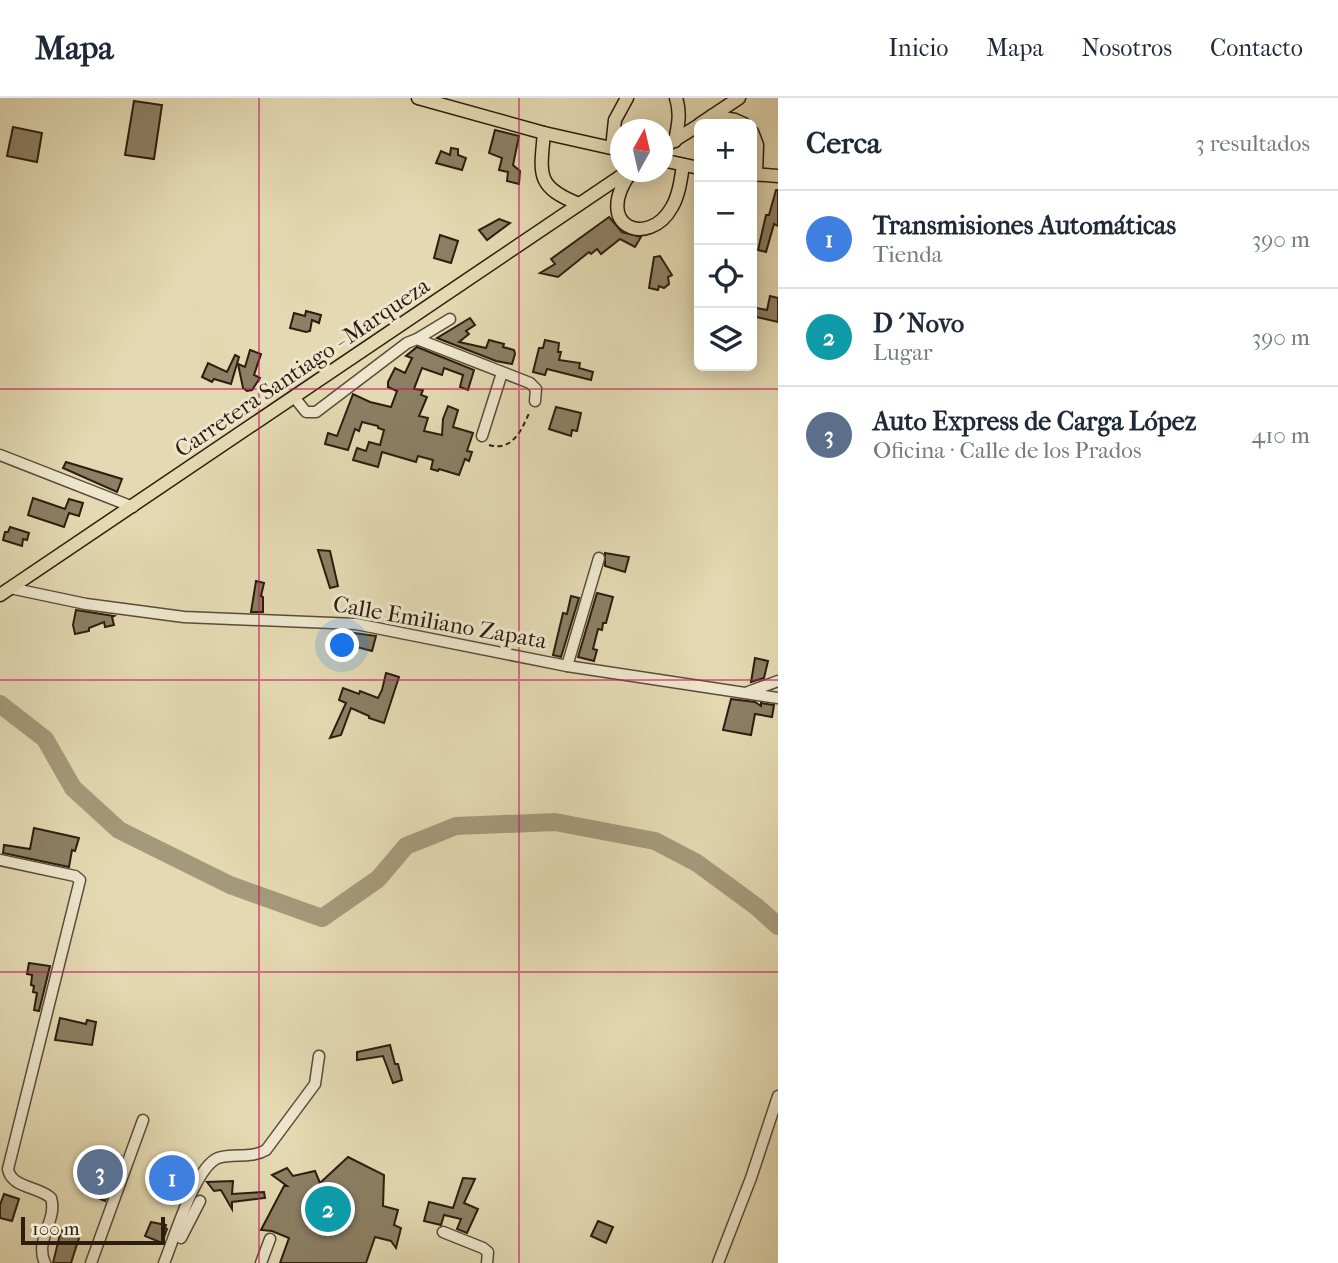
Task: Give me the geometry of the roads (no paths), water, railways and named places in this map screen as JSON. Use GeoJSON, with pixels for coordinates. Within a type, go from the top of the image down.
{"type":"FeatureCollection","features":[{"type":"Feature","properties":{"kind":"main road"},"geometry":{"type":"LineString","coordinates":[[418,98],[544,133],[610,148]]}},
{"type":"Feature","properties":{"kind":"main road"},"geometry":{"type":"LineString","coordinates":[[616,119],[626,98]]}},
{"type":"Feature","properties":{"kind":"main road"},"geometry":{"type":"LineString","coordinates":[[675,141],[680,108],[676,98]]}},
{"type":"Feature","properties":{"kind":"main road"},"geometry":{"type":"LineString","coordinates":[[708,119],[739,98]]}},
{"type":"Feature","properties":{"kind":"main road"},"geometry":{"type":"LineString","coordinates":[[712,116],[729,119]]}},
{"type":"Feature","properties":{"kind":"main road"},"geometry":{"type":"LineString","coordinates":[[675,141],[694,128]]}},
{"type":"Feature","properties":{"kind":"main road"},"geometry":{"type":"LineString","coordinates":[[544,133],[541,170],[544,181],[551,191],[579,204]]}},
{"type":"Feature","properties":{"kind":"main road"},"geometry":{"type":"LineString","coordinates":[[673,162],[694,167]]}},
{"type":"Feature","properties":{"kind":"main road"},"geometry":{"type":"LineString","coordinates":[[624,182],[618,193],[617,213],[627,225],[643,229],[664,219],[673,206],[683,165]]}},
{"type":"Feature","properties":{"kind":"main road"},"geometry":{"type":"LineString","coordinates":[[757,174],[778,176]]}},
{"type":"Feature","properties":{"kind":"main road","name":"Carretera Santiago - Marqueza"},"geometry":{"type":"LineString","coordinates":[[5,592],[613,182]]}},
{"type":"Feature","properties":{"kind":"street"},"geometry":{"type":"LineString","coordinates":[[294,397],[306,412],[316,412],[407,342],[450,319]]}},
{"type":"Feature","properties":{"kind":"street"},"geometry":{"type":"LineString","coordinates":[[417,339],[533,385],[537,394],[535,401]]}},
{"type":"Feature","properties":{"kind":"street"},"geometry":{"type":"LineString","coordinates":[[482,436],[502,373]]}},
{"type":"Feature","properties":{"kind":"street"},"geometry":{"type":"LineString","coordinates":[[0,455],[133,507]]}},
{"type":"Feature","properties":{"kind":"street"},"geometry":{"type":"LineString","coordinates":[[567,666],[599,558]]}},
{"type":"Feature","properties":{"kind":"street","name":"Calle Emiliano Zapata"},"geometry":{"type":"LineString","coordinates":[[5,592],[184,617],[356,624],[567,666],[778,698]]}},
{"type":"Feature","properties":{"kind":"street"},"geometry":{"type":"LineString","coordinates":[[746,692],[778,681]]}},
{"type":"Feature","properties":{"kind":"street"},"geometry":{"type":"LineString","coordinates":[[0,860],[75,876],[80,880],[8,1169],[9,1176],[16,1182],[46,1193],[51,1198],[52,1213],[42,1244],[45,1263]]}},
{"type":"Feature","properties":{"kind":"street"},"geometry":{"type":"LineString","coordinates":[[167,1263],[194,1189],[209,1163],[228,1156],[254,1155],[266,1150],[315,1084],[319,1056]]}},
{"type":"Feature","properties":{"kind":"street"},"geometry":{"type":"LineString","coordinates":[[718,1263],[751,1178],[778,1096]]}},
{"type":"Feature","properties":{"kind":"street"},"geometry":{"type":"LineString","coordinates":[[91,1263],[143,1119]]}},
{"type":"Feature","properties":{"kind":"street"},"geometry":{"type":"LineString","coordinates":[[167,1263],[200,1201]]}},
{"type":"Feature","properties":{"kind":"street"},"geometry":{"type":"LineString","coordinates":[[443,1232],[483,1248],[488,1252],[487,1263]]}},
{"type":"Feature","properties":{"kind":"street"},"geometry":{"type":"LineString","coordinates":[[261,1263],[270,1239]]}},
{"type":"Feature","properties":{"kind":"waterway"},"geometry":{"type":"LineString","coordinates":[[0,704],[45,739],[73,788],[119,830],[230,885],[322,918],[378,879],[406,846],[456,826],[555,822],[655,841],[697,863],[757,907],[778,926]]}},
{"type":"Feature","properties":{"kind":"place","name":"Auto Express de Carga López"},"geometry":{"type":"Point","coordinates":[100,1172]}},
{"type":"Feature","properties":{"kind":"place","name":"Transmisiones Automáticas"},"geometry":{"type":"Point","coordinates":[172,1178]}},
{"type":"Feature","properties":{"kind":"place","name":"D´Novo"},"geometry":{"type":"Point","coordinates":[328,1209]}}]}
